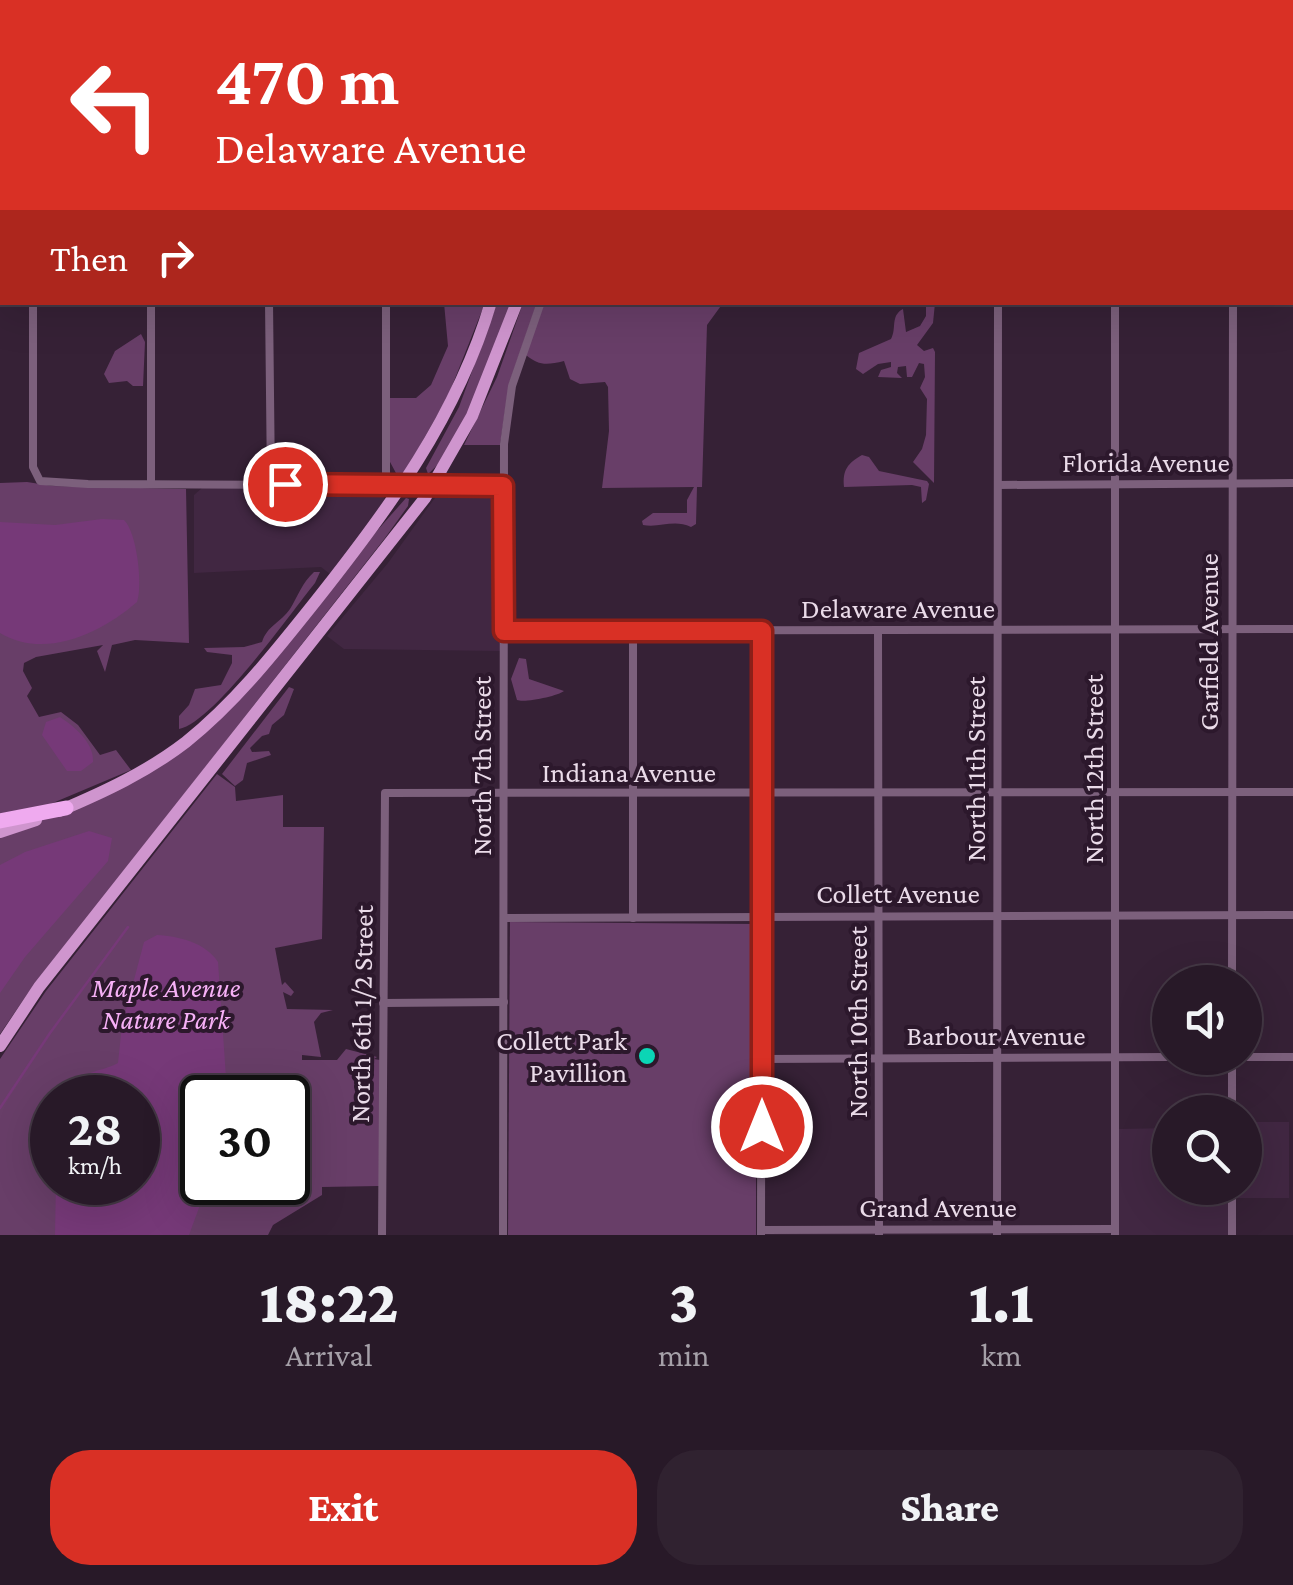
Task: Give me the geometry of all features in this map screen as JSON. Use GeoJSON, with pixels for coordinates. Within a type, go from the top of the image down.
{"type":"FeatureCollection","features":[{"type":"Feature","properties":{"kind":"highway"},"geometry":{"type":"LineString","coordinates":[[0,821],[66,808]]}},
{"type":"Feature","properties":{"kind":"main road"},"geometry":{"type":"LineString","coordinates":[[0,832],[118,785],[158,761],[232,702],[317,600],[405,484],[451,404],[491,305]]}},
{"type":"Feature","properties":{"kind":"main road"},"geometry":{"type":"LineString","coordinates":[[0,1046],[39,988],[344,604],[433,484],[478,402],[515,305]]}},
{"type":"Feature","properties":{"kind":"street"},"geometry":{"type":"LineString","coordinates":[[33,305],[33,467],[36,478],[51,484],[503,486]]}},
{"type":"Feature","properties":{"kind":"street"},"geometry":{"type":"LineString","coordinates":[[151,305],[151,484]]}},
{"type":"Feature","properties":{"kind":"street"},"geometry":{"type":"LineString","coordinates":[[269,305],[271,484]]}},
{"type":"Feature","properties":{"kind":"street"},"geometry":{"type":"LineString","coordinates":[[386,305],[386,484]]}},
{"type":"Feature","properties":{"kind":"street","name":"North 7th Street"},"geometry":{"type":"LineString","coordinates":[[503,1235],[503,486],[506,416],[512,386],[540,305]]}},
{"type":"Feature","properties":{"kind":"street","name":"North 11th Street"},"geometry":{"type":"LineString","coordinates":[[998,305],[998,1232]]}},
{"type":"Feature","properties":{"kind":"street","name":"North 12th Street"},"geometry":{"type":"LineString","coordinates":[[1115,305],[1115,1232]]}},
{"type":"Feature","properties":{"kind":"street","name":"Garfield Avenue"},"geometry":{"type":"LineString","coordinates":[[1232,965],[1233,305]]}},
{"type":"Feature","properties":{"kind":"street","name":"Florida Avenue"},"geometry":{"type":"LineString","coordinates":[[998,485],[1293,484]]}},
{"type":"Feature","properties":{"kind":"street","name":"Delaware Avenue"},"geometry":{"type":"LineString","coordinates":[[504,631],[1293,629]]}},
{"type":"Feature","properties":{"kind":"street","name":"North 10th Street"},"geometry":{"type":"LineString","coordinates":[[878,630],[879,1232]]}},
{"type":"Feature","properties":{"kind":"street"},"geometry":{"type":"LineString","coordinates":[[634,631],[634,918]]}},
{"type":"Feature","properties":{"kind":"street"},"geometry":{"type":"LineString","coordinates":[[761,1232],[762,631]]}},
{"type":"Feature","properties":{"kind":"street","name":"Indiana Avenue"},"geometry":{"type":"LineString","coordinates":[[385,793],[1293,792]]}},
{"type":"Feature","properties":{"kind":"street","name":"North 6th 1/2 Street"},"geometry":{"type":"LineString","coordinates":[[382,1235],[385,793]]}},
{"type":"Feature","properties":{"kind":"street","name":"Collett Avenue"},"geometry":{"type":"LineString","coordinates":[[504,918],[1293,915]]}},
{"type":"Feature","properties":{"kind":"street"},"geometry":{"type":"LineString","coordinates":[[383,1002],[504,1002]]}},
{"type":"Feature","properties":{"kind":"street"},"geometry":{"type":"LineString","coordinates":[[1262,1057],[1293,1056]]}},
{"type":"Feature","properties":{"kind":"street","name":"Barbour Avenue"},"geometry":{"type":"LineString","coordinates":[[762,1059],[1152,1057]]}},
{"type":"Feature","properties":{"kind":"street"},"geometry":{"type":"LineString","coordinates":[[1232,1205],[1232,1235]]}},
{"type":"Feature","properties":{"kind":"street","name":"Grand Avenue"},"geometry":{"type":"LineString","coordinates":[[761,1232],[1115,1232]]}},
{"type":"Feature","properties":{"kind":"shaded area"},"geometry":{"type":"Polygon","coordinates":[[[202,488],[375,488],[385,500],[330,574],[321,567],[194,573],[194,495],[202,488]]]}},
{"type":"Feature","properties":{"kind":"shaded area"},"geometry":{"type":"Polygon","coordinates":[[[449,488],[491,490],[500,501],[500,651],[344,649],[327,636],[388,563],[437,495],[449,488]]]}},
{"type":"Feature","properties":{"kind":"shaded area"},"geometry":{"type":"Polygon","coordinates":[[[124,520],[129,526],[138,560],[137,602],[107,624],[72,639],[36,644],[0,633],[0,522],[55,525],[124,520]]]}},
{"type":"Feature","properties":{"kind":"shaded area"},"geometry":{"type":"Polygon","coordinates":[[[60,717],[90,748],[93,762],[81,771],[67,771],[42,735],[46,722],[60,717]]]}},
{"type":"Feature","properties":{"kind":"shaded area"},"geometry":{"type":"Polygon","coordinates":[[[89,831],[112,838],[108,861],[25,957],[0,993],[0,865],[25,852],[89,831]]]}},
{"type":"Feature","properties":{"kind":"shaded area"},"geometry":{"type":"Polygon","coordinates":[[[157,935],[174,937],[206,950],[218,962],[226,1075],[180,1075],[180,1205],[200,1205],[189,1235],[55,1235],[56,1205],[160,1205],[160,1075],[87,1075],[118,1063],[122,1025],[144,942],[157,935]]]}},
{"type":"Feature","properties":{"kind":"shaded area"},"geometry":{"type":"Polygon","coordinates":[[[1262,1122],[1289,1122],[1289,1198],[1262,1198],[1262,1122]]]}},
{"type":"Feature","properties":{"kind":"shaded area"},"geometry":{"type":"Polygon","coordinates":[[[1152,1128],[1152,1205],[1228,1205],[1228,1235],[1119,1235],[1119,1129],[1152,1128]]]}},
{"type":"Feature","properties":{"kind":"green space"},"geometry":{"type":"Polygon","coordinates":[[[444,305],[484,305],[448,396],[405,472],[397,475],[389,460],[389,398],[416,398],[431,385],[448,346],[444,305]]]}},
{"type":"Feature","properties":{"kind":"green space"},"geometry":{"type":"Polygon","coordinates":[[[496,305],[511,305],[465,420],[441,461],[428,474],[426,468],[459,407],[496,305]]]}},
{"type":"Feature","properties":{"kind":"green space"},"geometry":{"type":"Polygon","coordinates":[[[522,305],[536,305],[509,384],[500,445],[464,445],[497,377],[522,305]]]}},
{"type":"Feature","properties":{"kind":"green space"},"geometry":{"type":"Polygon","coordinates":[[[543,305],[722,305],[707,325],[702,487],[697,487],[696,524],[649,526],[642,521],[653,513],[687,513],[687,500],[694,487],[602,488],[609,431],[608,387],[605,382],[580,384],[570,379],[564,361],[544,364],[526,355],[543,305]]]}},
{"type":"Feature","properties":{"kind":"green space"},"geometry":{"type":"Polygon","coordinates":[[[926,305],[935,305],[933,323],[917,345],[924,351],[933,348],[935,352],[934,483],[913,462],[926,435],[927,399],[920,388],[925,377],[924,364],[919,363],[912,377],[907,377],[906,366],[898,367],[902,378],[878,377],[881,370],[891,367],[891,362],[878,364],[863,374],[856,369],[859,353],[891,339],[896,315],[903,309],[906,332],[920,326],[926,316],[926,305]]]}},
{"type":"Feature","properties":{"kind":"green space"},"geometry":{"type":"Polygon","coordinates":[[[141,334],[145,342],[143,386],[127,381],[109,383],[104,374],[115,351],[141,334]]]}},
{"type":"Feature","properties":{"kind":"green space"},"geometry":{"type":"Polygon","coordinates":[[[862,455],[869,457],[879,471],[927,481],[926,500],[922,503],[921,487],[912,485],[844,487],[847,468],[862,455]]]}},
{"type":"Feature","properties":{"kind":"green space"},"geometry":{"type":"Polygon","coordinates":[[[0,483],[186,489],[189,643],[135,640],[112,645],[105,672],[97,651],[103,645],[36,657],[24,663],[23,671],[32,688],[27,696],[39,717],[61,712],[78,725],[100,755],[116,750],[131,770],[48,805],[0,818],[0,483]]]}},
{"type":"Feature","properties":{"kind":"green space"},"geometry":{"type":"Polygon","coordinates":[[[406,498],[408,506],[385,538],[28,993],[0,1034],[0,834],[184,749],[406,498]]]}},
{"type":"Feature","properties":{"kind":"green space"},"geometry":{"type":"Polygon","coordinates":[[[314,572],[320,572],[315,583],[250,665],[211,708],[179,729],[179,716],[195,689],[221,685],[232,663],[232,655],[207,652],[204,648],[244,647],[262,642],[314,572]]]}},
{"type":"Feature","properties":{"kind":"green space"},"geometry":{"type":"Polygon","coordinates":[[[519,658],[526,659],[529,679],[564,691],[517,700],[511,679],[519,658]]]}},
{"type":"Feature","properties":{"kind":"green space"},"geometry":{"type":"Polygon","coordinates":[[[289,687],[294,689],[284,715],[272,725],[269,734],[250,748],[252,752],[269,751],[271,755],[247,763],[243,780],[235,786],[222,774],[289,687]]]}},
{"type":"Feature","properties":{"kind":"green space","name":"Maple Avenue Nature Park"},"geometry":{"type":"Polygon","coordinates":[[[217,774],[235,787],[236,801],[283,795],[283,827],[324,827],[322,939],[275,948],[282,985],[285,982],[294,992],[291,996],[283,992],[287,1009],[333,1010],[321,1013],[314,1022],[321,1057],[302,1055],[302,1060],[337,1060],[346,1049],[380,1060],[379,1186],[322,1187],[322,1195],[310,1202],[310,1075],[180,1075],[180,1205],[306,1205],[273,1225],[268,1235],[0,1235],[0,1059],[46,991],[217,774]]]}},
{"type":"Feature","properties":{"kind":"green space"},"geometry":{"type":"Polygon","coordinates":[[[510,922],[756,924],[756,1235],[508,1235],[510,922]]]}},
{"type":"Feature","properties":{"kind":"waterway"},"geometry":{"type":"LineString","coordinates":[[0,1108],[128,927]]}},
{"type":"Feature","properties":{"kind":"place","name":"Collett Park Pavillion"},"geometry":{"type":"Point","coordinates":[647,1056]}},
{"type":"Feature","properties":{"kind":"route"},"geometry":{"type":"LineString","coordinates":[[285,484],[503,486],[504,631],[762,631],[762,1127]]}}]}
